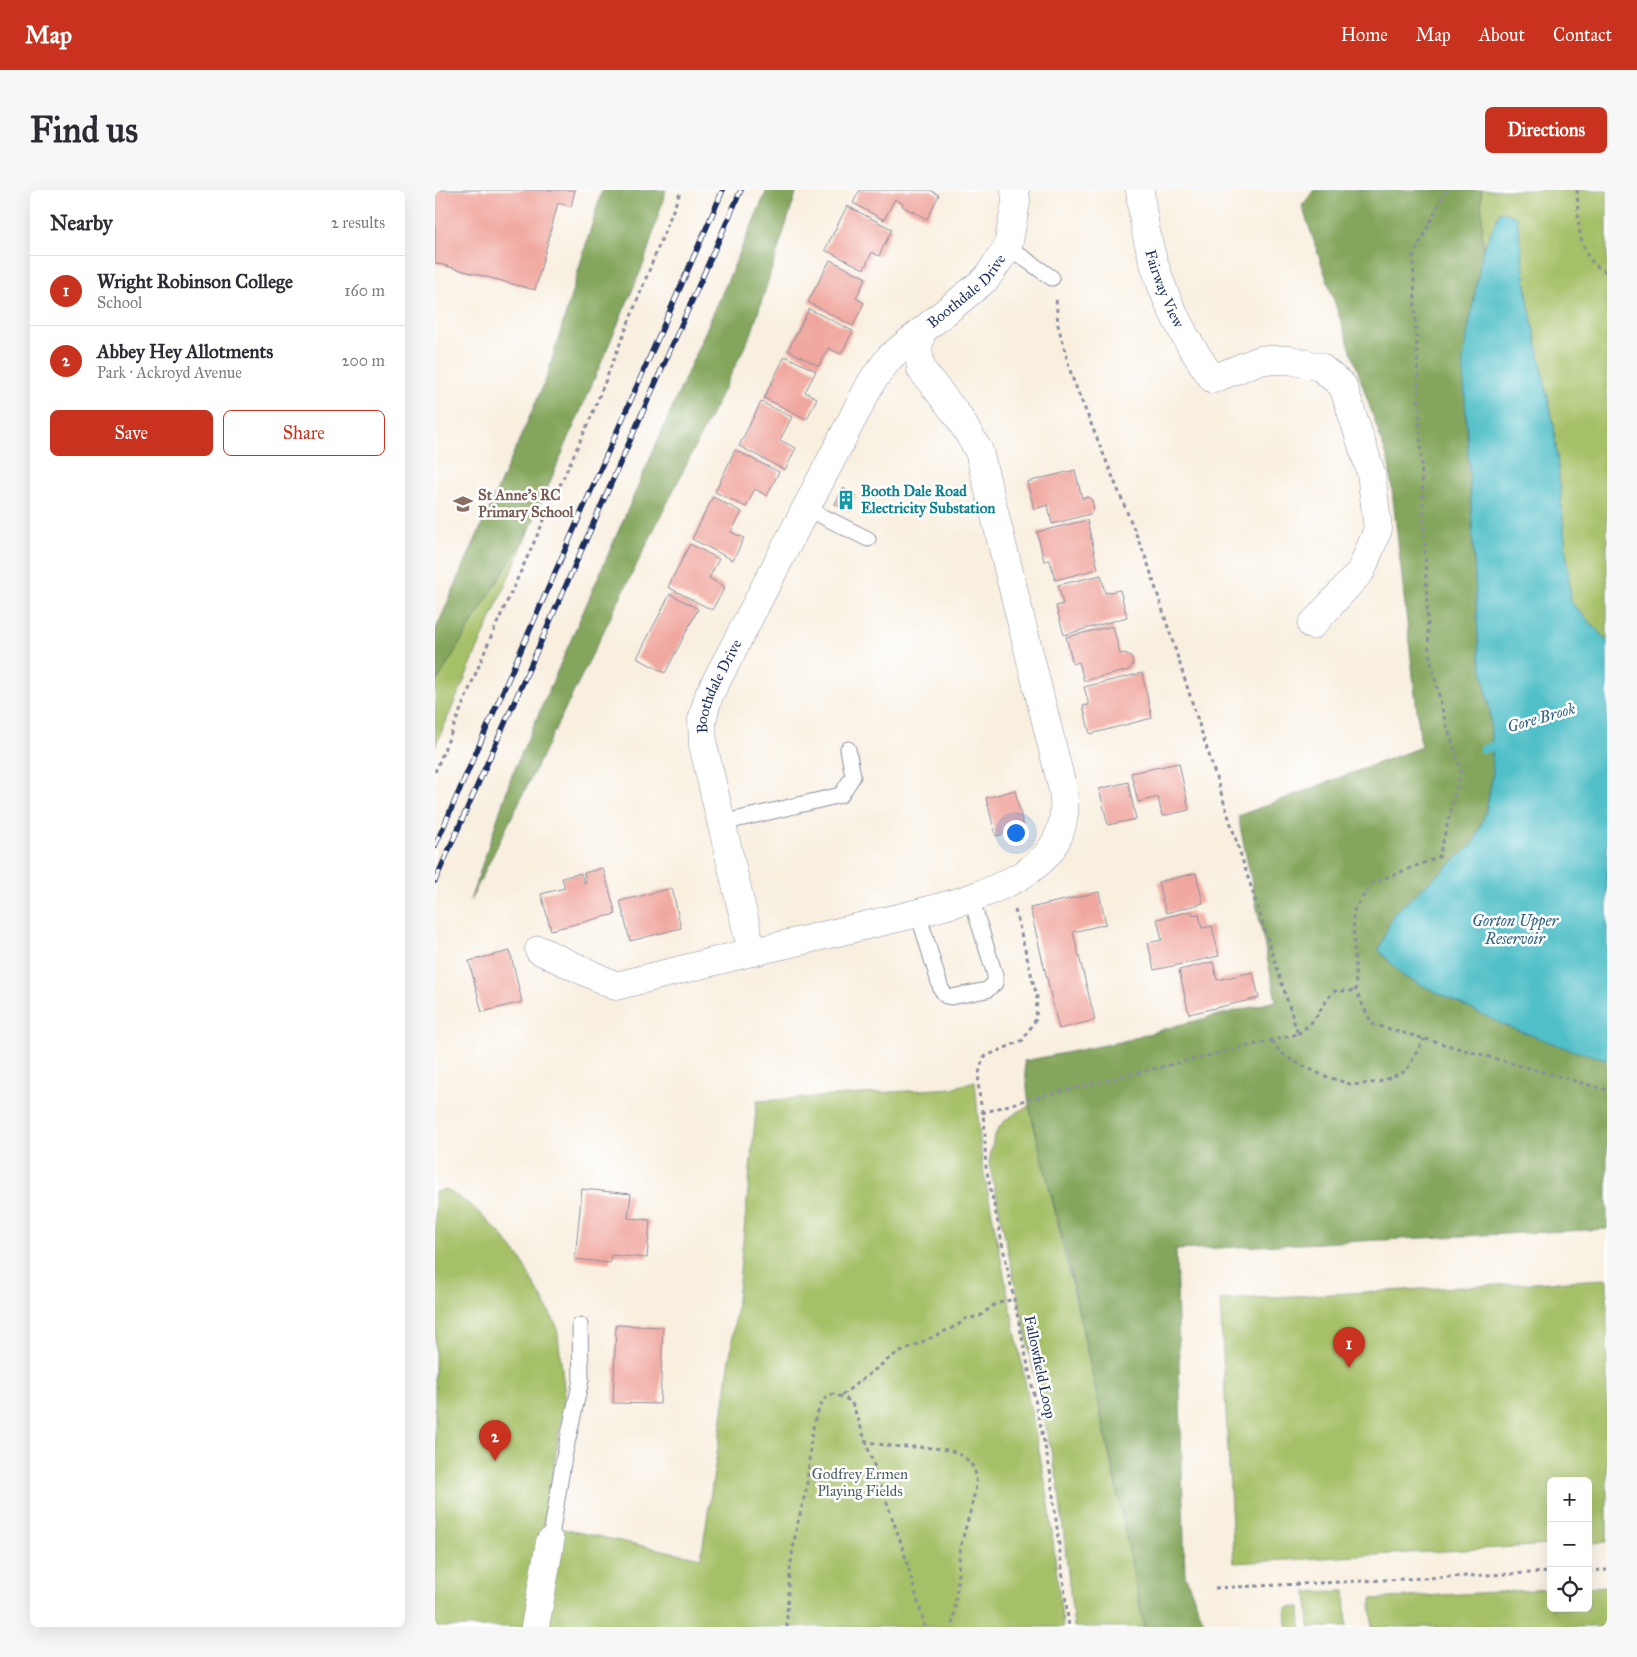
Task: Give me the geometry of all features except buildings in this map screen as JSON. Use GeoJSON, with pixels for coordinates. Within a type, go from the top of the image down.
{"type":"FeatureCollection","features":[{"type":"Feature","properties":{"kind":"street"},"geometry":{"type":"LineString","coordinates":[[1008,247],[1016,202],[1015,190]]}},
{"type":"Feature","properties":{"kind":"street","name":"Fairway View"},"geometry":{"type":"LineString","coordinates":[[1140,190],[1142,213],[1152,258],[1174,318],[1191,349],[1213,379],[1260,360],[1290,360],[1319,367],[1343,386],[1371,473],[1378,530],[1361,571],[1312,625]]}},
{"type":"Feature","properties":{"kind":"street","name":"Boothdale Drive"},"geometry":{"type":"LineString","coordinates":[[921,334],[918,349],[921,369],[958,416],[979,451],[1063,790],[1066,812],[1061,831],[1051,850],[1025,874],[971,898],[918,914],[752,952],[703,745],[702,720],[709,695],[872,381],[890,357],[987,280],[1008,247]]}},
{"type":"Feature","properties":{"kind":"street"},"geometry":{"type":"LineString","coordinates":[[539,950],[617,986],[752,952]]}},
{"type":"Feature","properties":{"kind":"street"},"geometry":{"type":"LineString","coordinates":[[535,1627],[550,1542]]}},
{"type":"Feature","properties":{"kind":"lane"},"geometry":{"type":"LineString","coordinates":[[1008,247],[1052,278]]}},
{"type":"Feature","properties":{"kind":"lane"},"geometry":{"type":"LineString","coordinates":[[806,508],[868,539]]}},
{"type":"Feature","properties":{"kind":"lane"},"geometry":{"type":"LineString","coordinates":[[722,823],[841,795],[853,776],[848,749]]}},
{"type":"Feature","properties":{"kind":"lane"},"geometry":{"type":"LineString","coordinates":[[918,914],[941,989],[946,996],[951,997],[987,990],[995,983],[995,974],[971,898]]}},
{"type":"Feature","properties":{"kind":"lane"},"geometry":{"type":"LineString","coordinates":[[550,1542],[562,1466],[581,1380],[580,1326]]}},
{"type":"Feature","properties":{"kind":"path"},"geometry":{"type":"LineString","coordinates":[[435,772],[490,640],[591,417],[681,190]]}},
{"type":"Feature","properties":{"kind":"path"},"geometry":{"type":"LineString","coordinates":[[1447,190],[1413,257],[1429,653],[1444,717],[1461,770],[1439,857],[1372,883],[1353,912],[1356,991],[1372,1024],[1607,1090]]}},
{"type":"Feature","properties":{"kind":"path"},"geometry":{"type":"LineString","coordinates":[[1577,190],[1581,244],[1599,269],[1607,272]]}},
{"type":"Feature","properties":{"kind":"path"},"geometry":{"type":"LineString","coordinates":[[1052,278],[1058,325],[1072,377],[1147,561],[1297,1034]]}},
{"type":"Feature","properties":{"kind":"path","name":"Fallowfield Loop"},"geometry":{"type":"LineString","coordinates":[[1013,905],[1038,1005],[1035,1019],[1023,1040],[984,1057],[979,1068],[977,1088],[982,1113],[986,1167],[1050,1470],[1069,1627]]}},
{"type":"Feature","properties":{"kind":"path"},"geometry":{"type":"LineString","coordinates":[[982,1113],[1029,1099],[1297,1034],[1313,1021],[1333,991],[1356,991]]}},
{"type":"Feature","properties":{"kind":"path"},"geometry":{"type":"LineString","coordinates":[[1272,1040],[1280,1052],[1293,1061],[1323,1075],[1353,1085],[1379,1082],[1407,1071],[1424,1039]]}},
{"type":"Feature","properties":{"kind":"path"},"geometry":{"type":"LineString","coordinates":[[842,1395],[894,1355],[958,1325],[965,1319],[981,1316],[995,1304],[1014,1299]]}},
{"type":"Feature","properties":{"kind":"path"},"geometry":{"type":"LineString","coordinates":[[787,1627],[787,1590],[806,1489],[807,1457],[815,1418],[827,1397],[835,1394],[842,1395],[851,1401],[903,1549],[925,1627]]}},
{"type":"Feature","properties":{"kind":"path"},"geometry":{"type":"LineString","coordinates":[[864,1440],[879,1446],[947,1450],[962,1455],[972,1464],[976,1477],[960,1552],[952,1627]]}},
{"type":"Feature","properties":{"kind":"path"},"geometry":{"type":"LineString","coordinates":[[1592,1570],[1607,1570]]}},
{"type":"Feature","properties":{"kind":"path"},"geometry":{"type":"LineString","coordinates":[[1215,1588],[1547,1572]]}},
{"type":"Feature","properties":{"kind":"green space"},"geometry":{"type":"Polygon","coordinates":[[[602,190],[666,190],[644,263],[531,526],[435,684],[435,631],[547,377],[602,190]]]}},
{"type":"Feature","properties":{"kind":"green space"},"geometry":{"type":"Polygon","coordinates":[[[767,190],[797,190],[752,332],[470,901],[512,775],[767,190]]]}},
{"type":"Feature","properties":{"kind":"green space"},"geometry":{"type":"Polygon","coordinates":[[[1314,190],[1481,190],[1483,249],[1463,359],[1479,652],[1490,710],[1493,774],[1486,811],[1474,843],[1393,914],[1403,976],[1478,1012],[1528,1033],[1553,1043],[1607,1059],[1607,1229],[1176,1250],[1185,1575],[1206,1627],[1144,1627],[1115,1479],[1067,1256],[1029,1106],[1024,1061],[1120,1042],[1178,1025],[1276,1001],[1238,816],[1421,747],[1389,463],[1302,206],[1314,190]]]}},
{"type":"Feature","properties":{"kind":"green space"},"geometry":{"type":"Polygon","coordinates":[[[1481,190],[1607,190],[1607,641],[1571,602],[1554,426],[1529,307],[1517,218],[1500,212],[1483,249],[1481,190]]]}},
{"type":"Feature","properties":{"kind":"green space"},"geometry":{"type":"Polygon","coordinates":[[[531,526],[435,747],[435,684],[531,526]]]}},
{"type":"Feature","properties":{"kind":"green space","name":"Godfrey Ermen Playing Fields"},"geometry":{"type":"Polygon","coordinates":[[[975,1081],[982,1163],[1048,1497],[1063,1627],[435,1627],[435,1192],[446,1189],[473,1207],[500,1233],[520,1258],[557,1326],[565,1397],[544,1525],[701,1558],[736,1310],[757,1101],[952,1088],[975,1081]]]}},
{"type":"Feature","properties":{"kind":"green space"},"geometry":{"type":"Polygon","coordinates":[[[1029,1106],[1090,1366],[1144,1627],[1074,1627],[1058,1483],[989,1163],[993,1141],[999,1127],[1010,1117],[1029,1106]]]}},
{"type":"Feature","properties":{"kind":"green space"},"geometry":{"type":"Polygon","coordinates":[[[1607,1279],[1607,1542],[1592,1543],[1592,1477],[1547,1477],[1547,1545],[1234,1563],[1220,1300],[1607,1279]]]}},
{"type":"Feature","properties":{"kind":"green space"},"geometry":{"type":"Polygon","coordinates":[[[1607,1586],[1607,1627],[1372,1627],[1371,1599],[1547,1589],[1547,1612],[1592,1612],[1592,1587],[1607,1586]]]}},
{"type":"Feature","properties":{"kind":"green space"},"geometry":{"type":"Polygon","coordinates":[[[1345,1591],[1347,1627],[1309,1627],[1307,1592],[1345,1591]]]}},
{"type":"Feature","properties":{"kind":"green space"},"geometry":{"type":"Polygon","coordinates":[[[1300,1607],[1301,1627],[1287,1627],[1286,1608],[1300,1607]]]}},
{"type":"Feature","properties":{"kind":"water","name":"Gorton Upper Reservoir"},"geometry":{"type":"Polygon","coordinates":[[[1500,211],[1517,217],[1529,307],[1554,426],[1571,602],[1607,641],[1607,1059],[1571,1050],[1504,1025],[1403,976],[1379,950],[1393,914],[1474,843],[1486,811],[1493,774],[1490,710],[1479,653],[1463,359],[1483,249],[1500,211]]]}},
{"type":"Feature","properties":{"kind":"waterway","name":"Gore Brook"},"geometry":{"type":"LineString","coordinates":[[1483,749],[1502,744]]}},
{"type":"Feature","properties":{"kind":"railway"},"geometry":{"type":"LineString","coordinates":[[435,846],[723,190]]}},
{"type":"Feature","properties":{"kind":"railway"},"geometry":{"type":"LineString","coordinates":[[435,881],[741,190]]}},
{"type":"Feature","properties":{"kind":"place","name":"Booth Dale Road Electricity Substation"},"geometry":{"type":"Point","coordinates":[846,500]}},
{"type":"Feature","properties":{"kind":"place","name":"St Anne's RC Primary School"},"geometry":{"type":"Point","coordinates":[463,504]}},
{"type":"Feature","properties":{"kind":"place","name":"Wright Robinson College"},"geometry":{"type":"Point","coordinates":[1349,1368]}},
{"type":"Feature","properties":{"kind":"place","name":"Abbey Hey Allotments"},"geometry":{"type":"Point","coordinates":[495,1461]}}]}
